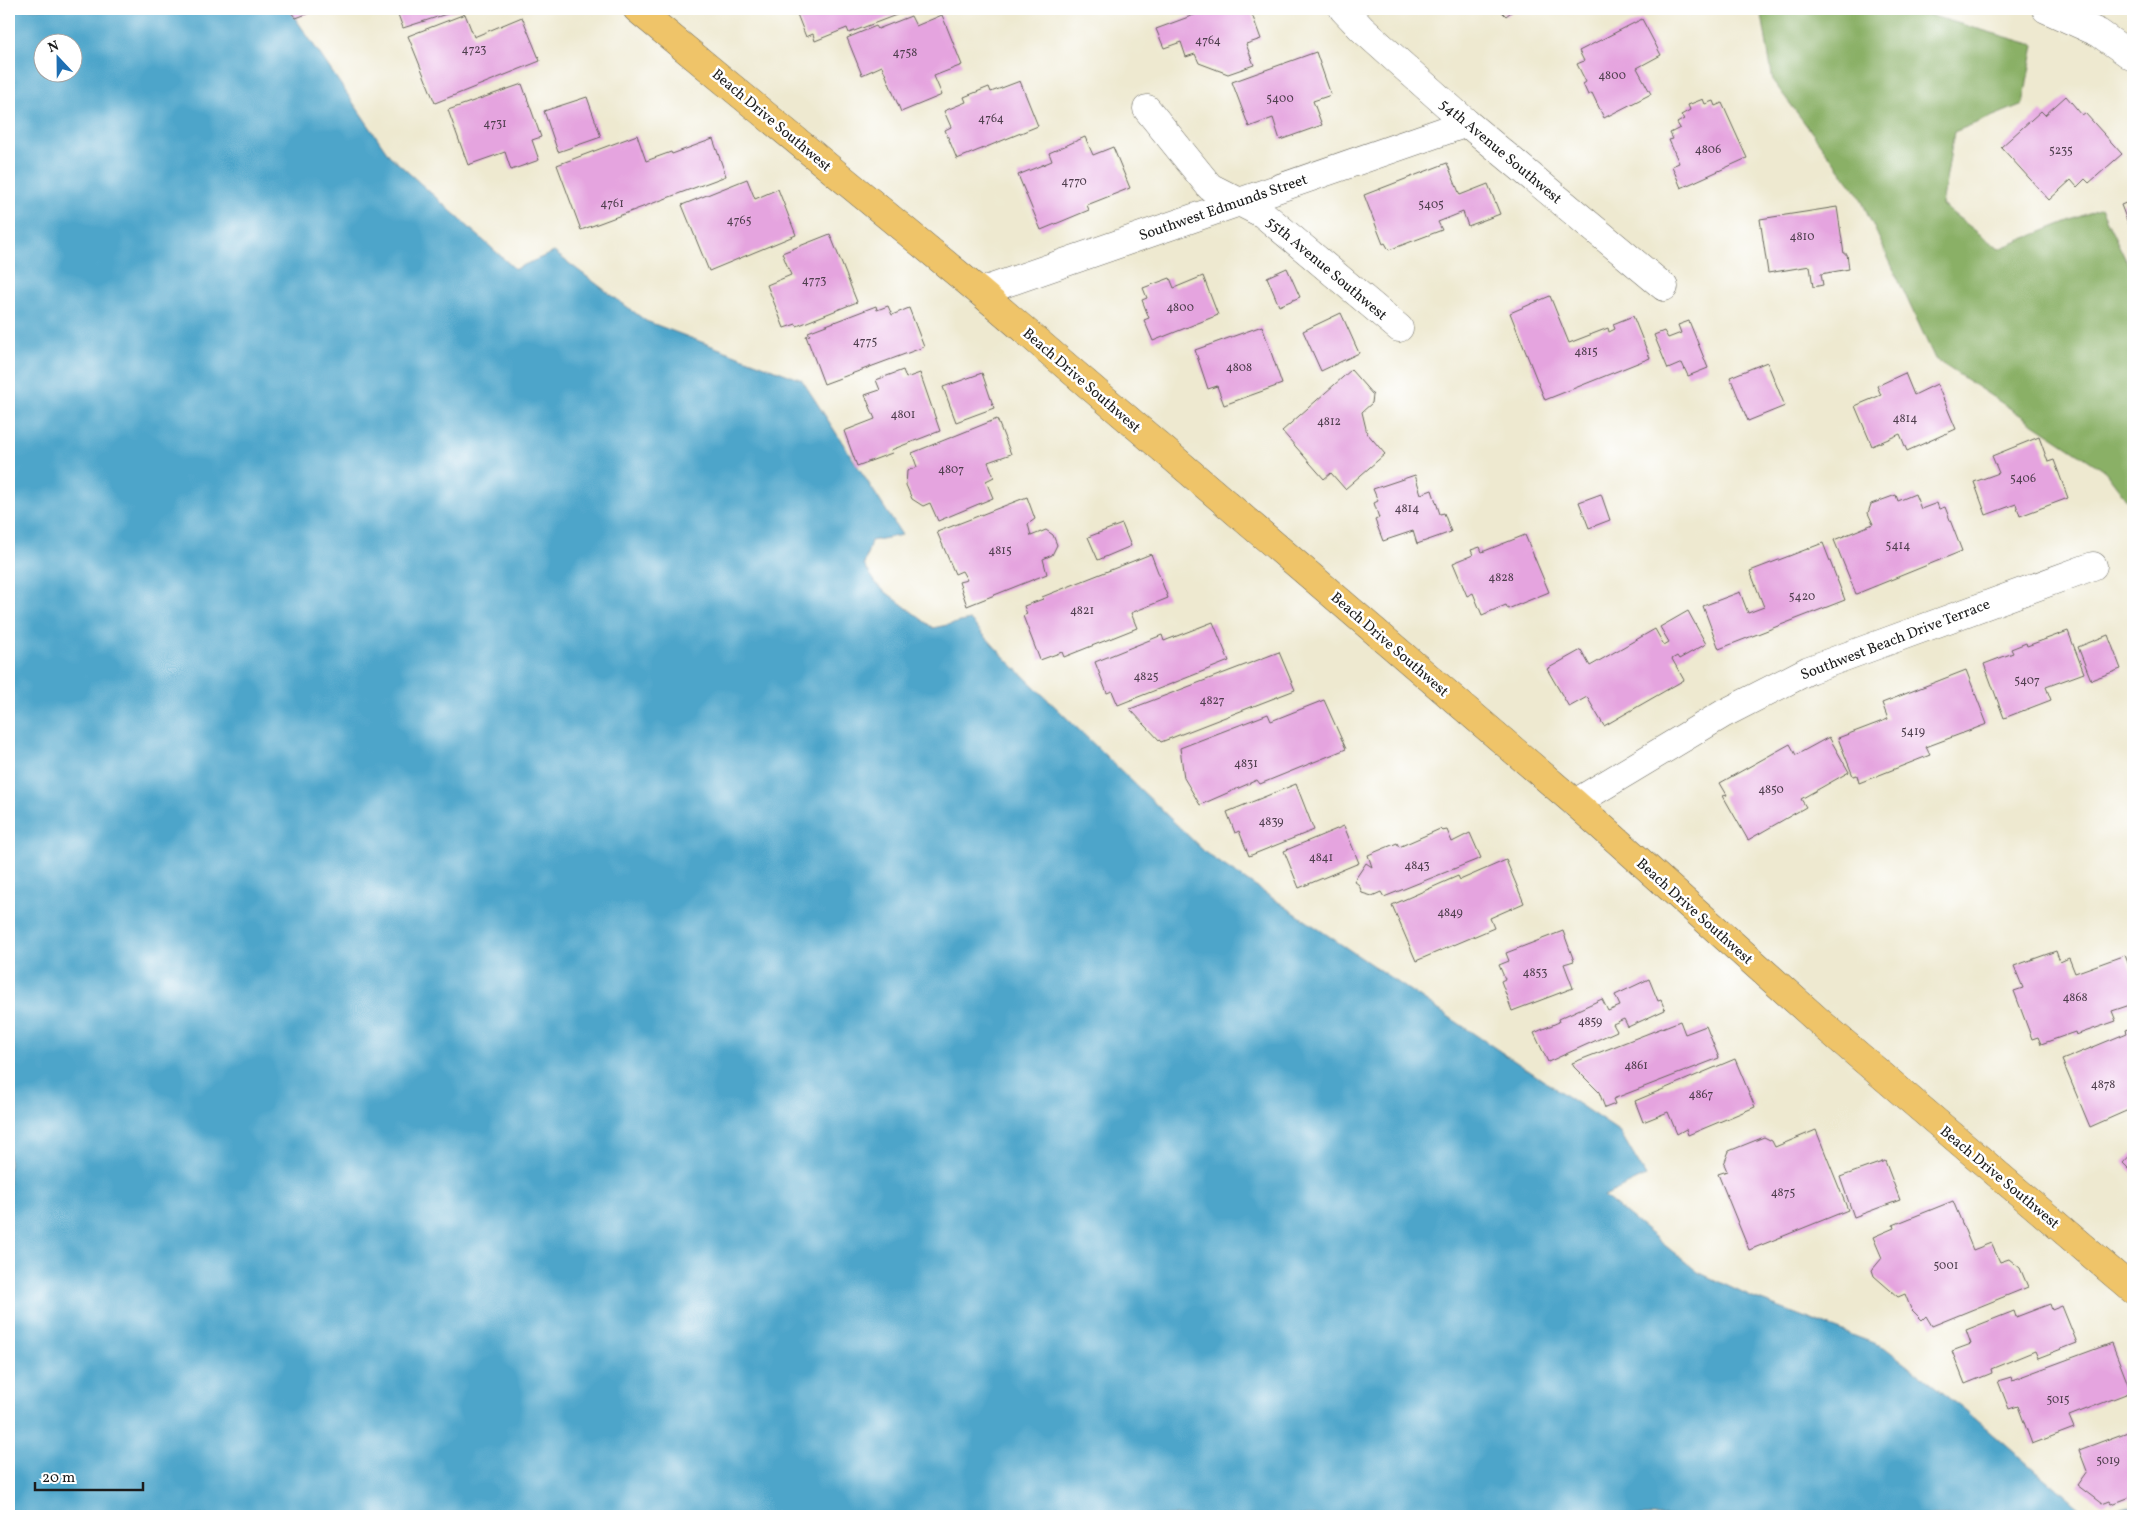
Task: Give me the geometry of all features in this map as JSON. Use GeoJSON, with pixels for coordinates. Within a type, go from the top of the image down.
{"type":"FeatureCollection","features":[{"type":"Feature","properties":{"kind":"main road","name":"Beach Drive Southwest"},"geometry":{"type":"LineString","coordinates":[[638,9],[980,292],[1574,803],[1822,1024],[2133,1290]]}},
{"type":"Feature","properties":{"kind":"street","name":"54th Avenue Southwest"},"geometry":{"type":"LineString","coordinates":[[1344,9],[1362,29],[1467,124],[1664,287]]}},
{"type":"Feature","properties":{"kind":"street"},"geometry":{"type":"LineString","coordinates":[[2046,9],[2100,33],[2133,57]]}},
{"type":"Feature","properties":{"kind":"street","name":"55th Avenue Southwest"},"geometry":{"type":"LineString","coordinates":[[1147,109],[1210,187],[1263,214],[1399,328]]}},
{"type":"Feature","properties":{"kind":"street","name":"Southwest Edmunds Street"},"geometry":{"type":"LineString","coordinates":[[980,292],[1239,201],[1467,124]]}},
{"type":"Feature","properties":{"kind":"street","name":"Southwest Beach Drive Terrace"},"geometry":{"type":"LineString","coordinates":[[1574,803],[1723,714],[1809,670],[2093,566]]}},
{"type":"Feature","properties":{"kind":"green space"},"geometry":{"type":"Polygon","coordinates":[[[1761,9],[1908,9],[2034,45],[2023,104],[1954,132],[1942,205],[1999,249],[2101,208],[2133,275],[2133,508],[2105,471],[1935,359],[1859,195],[1773,81],[1761,9]]]}},
{"type":"Feature","properties":{"kind":"water"},"geometry":{"type":"Polygon","coordinates":[[[9,9],[289,9],[389,155],[515,269],[554,252],[646,321],[802,380],[902,535],[871,541],[864,565],[878,586],[933,628],[970,620],[1007,660],[1207,854],[1620,1132],[1646,1176],[1604,1196],[1698,1272],[1753,1298],[1884,1347],[1963,1408],[2088,1516],[9,1516],[9,9]]]}},
{"type":"Feature","properties":{"kind":"water"},"geometry":{"type":"Polygon","coordinates":[[[2130,1506],[2133,1510],[2133,1516],[2089,1516],[2130,1506]]]}},
{"type":"Feature","properties":{"kind":"building"},"geometry":{"type":"Polygon","coordinates":[[[288,9],[320,9],[296,18],[288,9]]]}},
{"type":"Feature","properties":{"kind":"building"},"geometry":{"type":"Polygon","coordinates":[[[396,9],[462,9],[403,28],[396,9]]]}},
{"type":"Feature","properties":{"kind":"building"},"geometry":{"type":"Polygon","coordinates":[[[795,9],[912,9],[849,33],[847,28],[815,41],[813,34],[806,37],[795,9]]]}},
{"type":"Feature","properties":{"kind":"building"},"geometry":{"type":"Polygon","coordinates":[[[1210,9],[1250,9],[1261,39],[1246,44],[1254,65],[1228,74],[1199,63],[1195,54],[1186,57],[1181,42],[1164,48],[1156,29],[1210,9]]]}},
{"type":"Feature","properties":{"kind":"building"},"geometry":{"type":"Polygon","coordinates":[[[1499,9],[1515,9],[1506,16],[1499,9]]]}},
{"type":"Feature","properties":{"kind":"building"},"geometry":{"type":"Polygon","coordinates":[[[465,14],[474,37],[522,17],[540,61],[435,103],[408,36],[465,14]]]}},
{"type":"Feature","properties":{"kind":"building"},"geometry":{"type":"Polygon","coordinates":[[[942,15],[962,65],[934,76],[942,95],[901,112],[882,66],[862,75],[847,38],[876,26],[878,29],[911,16],[916,26],[942,15]]]}},
{"type":"Feature","properties":{"kind":"building"},"geometry":{"type":"Polygon","coordinates":[[[1642,19],[1661,55],[1637,68],[1651,94],[1604,118],[1592,93],[1588,95],[1583,84],[1586,82],[1577,64],[1584,61],[1579,51],[1642,19]]]}},
{"type":"Feature","properties":{"kind":"building"},"geometry":{"type":"Polygon","coordinates":[[[1316,52],[1331,95],[1313,101],[1322,125],[1280,140],[1273,118],[1249,127],[1232,82],[1316,52]]]}},
{"type":"Feature","properties":{"kind":"building"},"geometry":{"type":"Polygon","coordinates":[[[1020,81],[1038,126],[957,159],[945,130],[951,127],[944,111],[966,102],[964,97],[989,87],[991,92],[1020,81]]]}},
{"type":"Feature","properties":{"kind":"building"},"geometry":{"type":"Polygon","coordinates":[[[522,84],[541,137],[532,140],[539,160],[511,170],[505,152],[468,165],[448,110],[522,84]]]}},
{"type":"Feature","properties":{"kind":"building"},"geometry":{"type":"Polygon","coordinates":[[[2066,96],[2082,115],[2085,113],[2122,154],[2089,183],[2085,179],[2077,187],[2071,180],[2049,200],[2001,147],[2041,111],[2045,115],[2066,96]]]}},
{"type":"Feature","properties":{"kind":"building"},"geometry":{"type":"Polygon","coordinates":[[[587,97],[601,137],[558,152],[544,111],[587,97]]]}},
{"type":"Feature","properties":{"kind":"building"},"geometry":{"type":"Polygon","coordinates":[[[1703,99],[1705,104],[1713,101],[1715,106],[1722,103],[1747,158],[1681,188],[1672,166],[1679,163],[1669,140],[1673,139],[1670,133],[1680,128],[1677,123],[1684,119],[1681,115],[1690,110],[1688,105],[1703,99]]]}},
{"type":"Feature","properties":{"kind":"building"},"geometry":{"type":"Polygon","coordinates":[[[637,135],[646,161],[713,139],[726,176],[581,230],[557,165],[637,135]]]}},
{"type":"Feature","properties":{"kind":"building"},"geometry":{"type":"Polygon","coordinates":[[[1085,137],[1093,155],[1113,147],[1130,188],[1087,205],[1089,210],[1041,230],[1018,175],[1052,161],[1049,153],[1085,137]]]}},
{"type":"Feature","properties":{"kind":"building"},"geometry":{"type":"Polygon","coordinates":[[[1447,163],[1460,195],[1488,184],[1500,214],[1468,226],[1463,212],[1438,222],[1442,230],[1389,250],[1385,243],[1383,244],[1364,195],[1447,163]]]}},
{"type":"Feature","properties":{"kind":"building"},"geometry":{"type":"Polygon","coordinates":[[[747,179],[755,199],[778,189],[796,235],[709,271],[682,205],[747,179]]]}},
{"type":"Feature","properties":{"kind":"building"},"geometry":{"type":"Polygon","coordinates":[[[2133,200],[2133,236],[2121,205],[2133,200]]]}},
{"type":"Feature","properties":{"kind":"building"},"geometry":{"type":"Polygon","coordinates":[[[1837,207],[1844,254],[1847,254],[1849,269],[1821,274],[1823,285],[1813,287],[1810,266],[1768,273],[1760,219],[1837,207]]]}},
{"type":"Feature","properties":{"kind":"building"},"geometry":{"type":"Polygon","coordinates":[[[830,234],[857,302],[797,326],[796,324],[784,328],[767,285],[791,275],[782,253],[830,234]]]}},
{"type":"Feature","properties":{"kind":"building"},"geometry":{"type":"Polygon","coordinates":[[[1287,268],[1300,297],[1279,306],[1267,277],[1287,268]]]}},
{"type":"Feature","properties":{"kind":"building"},"geometry":{"type":"Polygon","coordinates":[[[1203,276],[1218,315],[1153,341],[1144,320],[1149,318],[1142,300],[1147,298],[1143,288],[1170,278],[1174,288],[1203,276]]]}},
{"type":"Feature","properties":{"kind":"building"},"geometry":{"type":"Polygon","coordinates":[[[1550,296],[1569,343],[1608,328],[1609,332],[1615,329],[1613,324],[1633,316],[1650,358],[1545,400],[1510,313],[1550,296]]]}},
{"type":"Feature","properties":{"kind":"building"},"geometry":{"type":"Polygon","coordinates":[[[876,306],[877,310],[888,306],[892,315],[909,308],[924,347],[824,384],[806,336],[810,335],[808,332],[876,306]]]}},
{"type":"Feature","properties":{"kind":"building"},"geometry":{"type":"Polygon","coordinates":[[[1341,313],[1359,353],[1321,371],[1303,331],[1341,313]]]}},
{"type":"Feature","properties":{"kind":"building"},"geometry":{"type":"Polygon","coordinates":[[[1689,321],[1708,368],[1688,376],[1682,363],[1668,369],[1654,335],[1664,331],[1668,338],[1681,333],[1678,325],[1689,321]]]}},
{"type":"Feature","properties":{"kind":"building"},"geometry":{"type":"Polygon","coordinates":[[[1262,326],[1282,384],[1224,405],[1217,386],[1208,389],[1195,350],[1262,326]]]}},
{"type":"Feature","properties":{"kind":"building"},"geometry":{"type":"Polygon","coordinates":[[[1767,362],[1785,406],[1748,421],[1730,377],[1767,362]]]}},
{"type":"Feature","properties":{"kind":"building"},"geometry":{"type":"Polygon","coordinates":[[[903,370],[906,378],[920,373],[940,431],[891,450],[892,453],[857,466],[844,431],[875,419],[865,395],[880,390],[876,380],[903,370]]]}},
{"type":"Feature","properties":{"kind":"building"},"geometry":{"type":"Polygon","coordinates":[[[1351,370],[1373,395],[1372,403],[1362,412],[1367,433],[1385,454],[1345,489],[1331,473],[1324,479],[1282,431],[1351,370]]]}},
{"type":"Feature","properties":{"kind":"building"},"geometry":{"type":"Polygon","coordinates":[[[982,373],[994,408],[956,422],[943,387],[982,373]]]}},
{"type":"Feature","properties":{"kind":"building"},"geometry":{"type":"Polygon","coordinates":[[[1905,373],[1914,395],[1937,384],[1956,429],[1907,451],[1900,434],[1872,446],[1855,406],[1881,395],[1877,386],[1905,373]]]}},
{"type":"Feature","properties":{"kind":"building"},"geometry":{"type":"Polygon","coordinates":[[[997,419],[1011,454],[988,462],[994,477],[986,481],[993,498],[938,521],[930,503],[923,506],[912,499],[906,485],[907,471],[917,467],[912,453],[997,419]]]}},
{"type":"Feature","properties":{"kind":"building"},"geometry":{"type":"Polygon","coordinates":[[[2039,437],[2048,462],[2054,460],[2068,498],[2020,516],[2016,504],[1986,515],[1974,482],[1999,473],[1992,456],[2039,437]]]}},
{"type":"Feature","properties":{"kind":"building"},"geometry":{"type":"Polygon","coordinates":[[[1415,475],[1421,494],[1432,490],[1440,514],[1444,513],[1451,532],[1417,544],[1413,531],[1383,541],[1375,520],[1379,518],[1374,503],[1378,501],[1373,489],[1415,475]]]}},
{"type":"Feature","properties":{"kind":"building"},"geometry":{"type":"Polygon","coordinates":[[[1601,494],[1610,520],[1589,528],[1579,502],[1601,494]]]}},
{"type":"Feature","properties":{"kind":"building"},"geometry":{"type":"Polygon","coordinates":[[[1915,494],[1921,509],[1937,503],[1939,509],[1945,507],[1962,551],[1856,594],[1834,540],[1873,524],[1868,513],[1871,504],[1896,495],[1898,501],[1915,494]]]}},
{"type":"Feature","properties":{"kind":"building"},"geometry":{"type":"Polygon","coordinates":[[[1027,497],[1035,519],[1028,524],[1031,536],[1046,530],[1053,535],[1057,545],[1052,555],[1043,559],[1047,574],[967,606],[959,582],[967,580],[962,571],[955,574],[937,532],[1027,497]]]}},
{"type":"Feature","properties":{"kind":"building"},"geometry":{"type":"Polygon","coordinates":[[[1122,524],[1131,546],[1098,560],[1088,537],[1122,524]]]}},
{"type":"Feature","properties":{"kind":"building"},"geometry":{"type":"Polygon","coordinates":[[[1525,535],[1549,592],[1508,609],[1506,605],[1482,615],[1473,593],[1467,596],[1453,563],[1473,555],[1471,550],[1480,547],[1482,552],[1525,535]]]}},
{"type":"Feature","properties":{"kind":"building"},"geometry":{"type":"Polygon","coordinates":[[[1823,543],[1845,600],[1719,649],[1703,606],[1740,592],[1748,613],[1764,607],[1750,571],[1823,543]]]}},
{"type":"Feature","properties":{"kind":"building"},"geometry":{"type":"Polygon","coordinates":[[[1151,554],[1168,598],[1131,613],[1137,628],[1064,657],[1062,652],[1040,660],[1023,616],[1027,614],[1024,606],[1043,599],[1042,597],[1151,554]]]}},
{"type":"Feature","properties":{"kind":"building"},"geometry":{"type":"Polygon","coordinates":[[[1688,611],[1706,644],[1679,659],[1677,656],[1672,659],[1684,680],[1604,726],[1587,697],[1569,707],[1547,669],[1581,650],[1590,666],[1655,629],[1664,645],[1669,642],[1660,627],[1688,611]]]}},
{"type":"Feature","properties":{"kind":"building"},"geometry":{"type":"Polygon","coordinates":[[[1213,622],[1229,661],[1118,705],[1112,691],[1107,693],[1095,662],[1162,635],[1164,641],[1213,622]]]}},
{"type":"Feature","properties":{"kind":"building"},"geometry":{"type":"Polygon","coordinates":[[[2068,631],[2084,673],[2046,687],[2051,700],[2004,718],[1984,664],[2013,653],[2011,649],[2026,643],[2027,646],[2068,631]]]}},
{"type":"Feature","properties":{"kind":"building"},"geometry":{"type":"Polygon","coordinates":[[[2108,635],[2121,669],[2091,680],[2078,647],[2108,635]]]}},
{"type":"Feature","properties":{"kind":"building"},"geometry":{"type":"Polygon","coordinates":[[[1279,652],[1295,690],[1161,742],[1130,709],[1279,652]]]}},
{"type":"Feature","properties":{"kind":"building"},"geometry":{"type":"Polygon","coordinates":[[[1966,670],[1987,724],[1926,747],[1930,755],[1859,783],[1857,775],[1853,776],[1838,738],[1888,719],[1882,703],[1966,670]]]}},
{"type":"Feature","properties":{"kind":"building"},"geometry":{"type":"Polygon","coordinates":[[[1324,700],[1346,749],[1260,784],[1257,780],[1200,805],[1184,778],[1180,748],[1268,714],[1271,721],[1324,700]]]}},
{"type":"Feature","properties":{"kind":"building"},"geometry":{"type":"Polygon","coordinates":[[[1829,737],[1849,772],[1801,799],[1806,807],[1748,840],[1723,796],[1727,795],[1720,783],[1790,744],[1796,755],[1829,737]]]}},
{"type":"Feature","properties":{"kind":"building"},"geometry":{"type":"Polygon","coordinates":[[[1296,784],[1314,830],[1249,856],[1239,831],[1235,833],[1227,812],[1296,784]]]}},
{"type":"Feature","properties":{"kind":"building"},"geometry":{"type":"Polygon","coordinates":[[[1344,826],[1359,863],[1299,888],[1284,851],[1344,826]]]}},
{"type":"Feature","properties":{"kind":"building"},"geometry":{"type":"Polygon","coordinates":[[[1440,829],[1442,831],[1447,830],[1452,842],[1470,833],[1481,858],[1384,897],[1381,892],[1372,896],[1362,893],[1359,885],[1354,881],[1366,863],[1372,867],[1368,855],[1397,843],[1399,847],[1440,829]]]}},
{"type":"Feature","properties":{"kind":"building"},"geometry":{"type":"Polygon","coordinates":[[[1506,860],[1524,903],[1490,918],[1494,928],[1416,961],[1392,905],[1458,876],[1460,880],[1506,860]]]}},
{"type":"Feature","properties":{"kind":"building"},"geometry":{"type":"Polygon","coordinates":[[[1563,931],[1574,961],[1564,964],[1573,988],[1512,1011],[1501,981],[1505,979],[1499,965],[1509,961],[1506,953],[1563,931]]]}},
{"type":"Feature","properties":{"kind":"building"},"geometry":{"type":"Polygon","coordinates":[[[2056,951],[2060,962],[2069,958],[2075,973],[2125,955],[2133,976],[2133,1004],[2112,1011],[2116,1021],[2076,1035],[2075,1032],[2041,1044],[2038,1037],[2032,1039],[2014,991],[2023,988],[2014,966],[2056,951]]]}},
{"type":"Feature","properties":{"kind":"building"},"geometry":{"type":"Polygon","coordinates":[[[1649,979],[1658,1001],[1661,1000],[1665,1010],[1628,1027],[1624,1019],[1613,1024],[1617,1031],[1548,1062],[1534,1033],[1559,1022],[1558,1019],[1602,999],[1608,1011],[1620,1006],[1615,995],[1649,979]]]}},
{"type":"Feature","properties":{"kind":"building"},"geometry":{"type":"Polygon","coordinates":[[[1680,1021],[1685,1034],[1706,1026],[1719,1058],[1613,1099],[1615,1104],[1605,1108],[1599,1092],[1572,1063],[1680,1021]]]}},
{"type":"Feature","properties":{"kind":"building"},"geometry":{"type":"Polygon","coordinates":[[[2133,1027],[2133,1108],[2090,1127],[2062,1060],[2127,1033],[2126,1030],[2133,1027]]]}},
{"type":"Feature","properties":{"kind":"building"},"geometry":{"type":"Polygon","coordinates":[[[1735,1059],[1755,1107],[1688,1135],[1686,1129],[1677,1134],[1668,1112],[1643,1122],[1635,1101],[1735,1059]]]}},
{"type":"Feature","properties":{"kind":"building"},"geometry":{"type":"Polygon","coordinates":[[[1816,1130],[1848,1210],[1749,1250],[1718,1174],[1727,1171],[1724,1164],[1729,1151],[1764,1137],[1772,1141],[1775,1147],[1816,1130]]]}},
{"type":"Feature","properties":{"kind":"building"},"geometry":{"type":"Polygon","coordinates":[[[2133,1152],[2133,1173],[2123,1163],[2133,1152]]]}},
{"type":"Feature","properties":{"kind":"building"},"geometry":{"type":"Polygon","coordinates":[[[1885,1161],[1900,1200],[1854,1217],[1840,1177],[1885,1161]]]}},
{"type":"Feature","properties":{"kind":"building"},"geometry":{"type":"Polygon","coordinates":[[[1953,1201],[1973,1250],[1991,1243],[2000,1262],[2009,1259],[2020,1268],[2028,1287],[1932,1326],[1926,1316],[1922,1320],[1911,1309],[1905,1294],[1898,1297],[1874,1276],[1872,1270],[1882,1258],[1873,1237],[1894,1228],[1893,1225],[1953,1201]]]}},
{"type":"Feature","properties":{"kind":"building"},"geometry":{"type":"Polygon","coordinates":[[[2050,1304],[2052,1310],[2062,1306],[2077,1343],[2038,1358],[2035,1351],[1991,1369],[1992,1373],[1965,1384],[1952,1351],[1971,1344],[1966,1330],[2014,1311],[2016,1317],[2050,1304]]]}},
{"type":"Feature","properties":{"kind":"building"},"geometry":{"type":"Polygon","coordinates":[[[2112,1343],[2131,1392],[2069,1416],[2074,1428],[2032,1444],[2018,1406],[2009,1409],[1998,1381],[2011,1377],[2012,1380],[2112,1343]]]}},
{"type":"Feature","properties":{"kind":"building"},"geometry":{"type":"Polygon","coordinates":[[[2133,1430],[2133,1496],[2112,1504],[2110,1501],[2102,1504],[2077,1485],[2087,1471],[2079,1450],[2133,1430]]]}}]}
